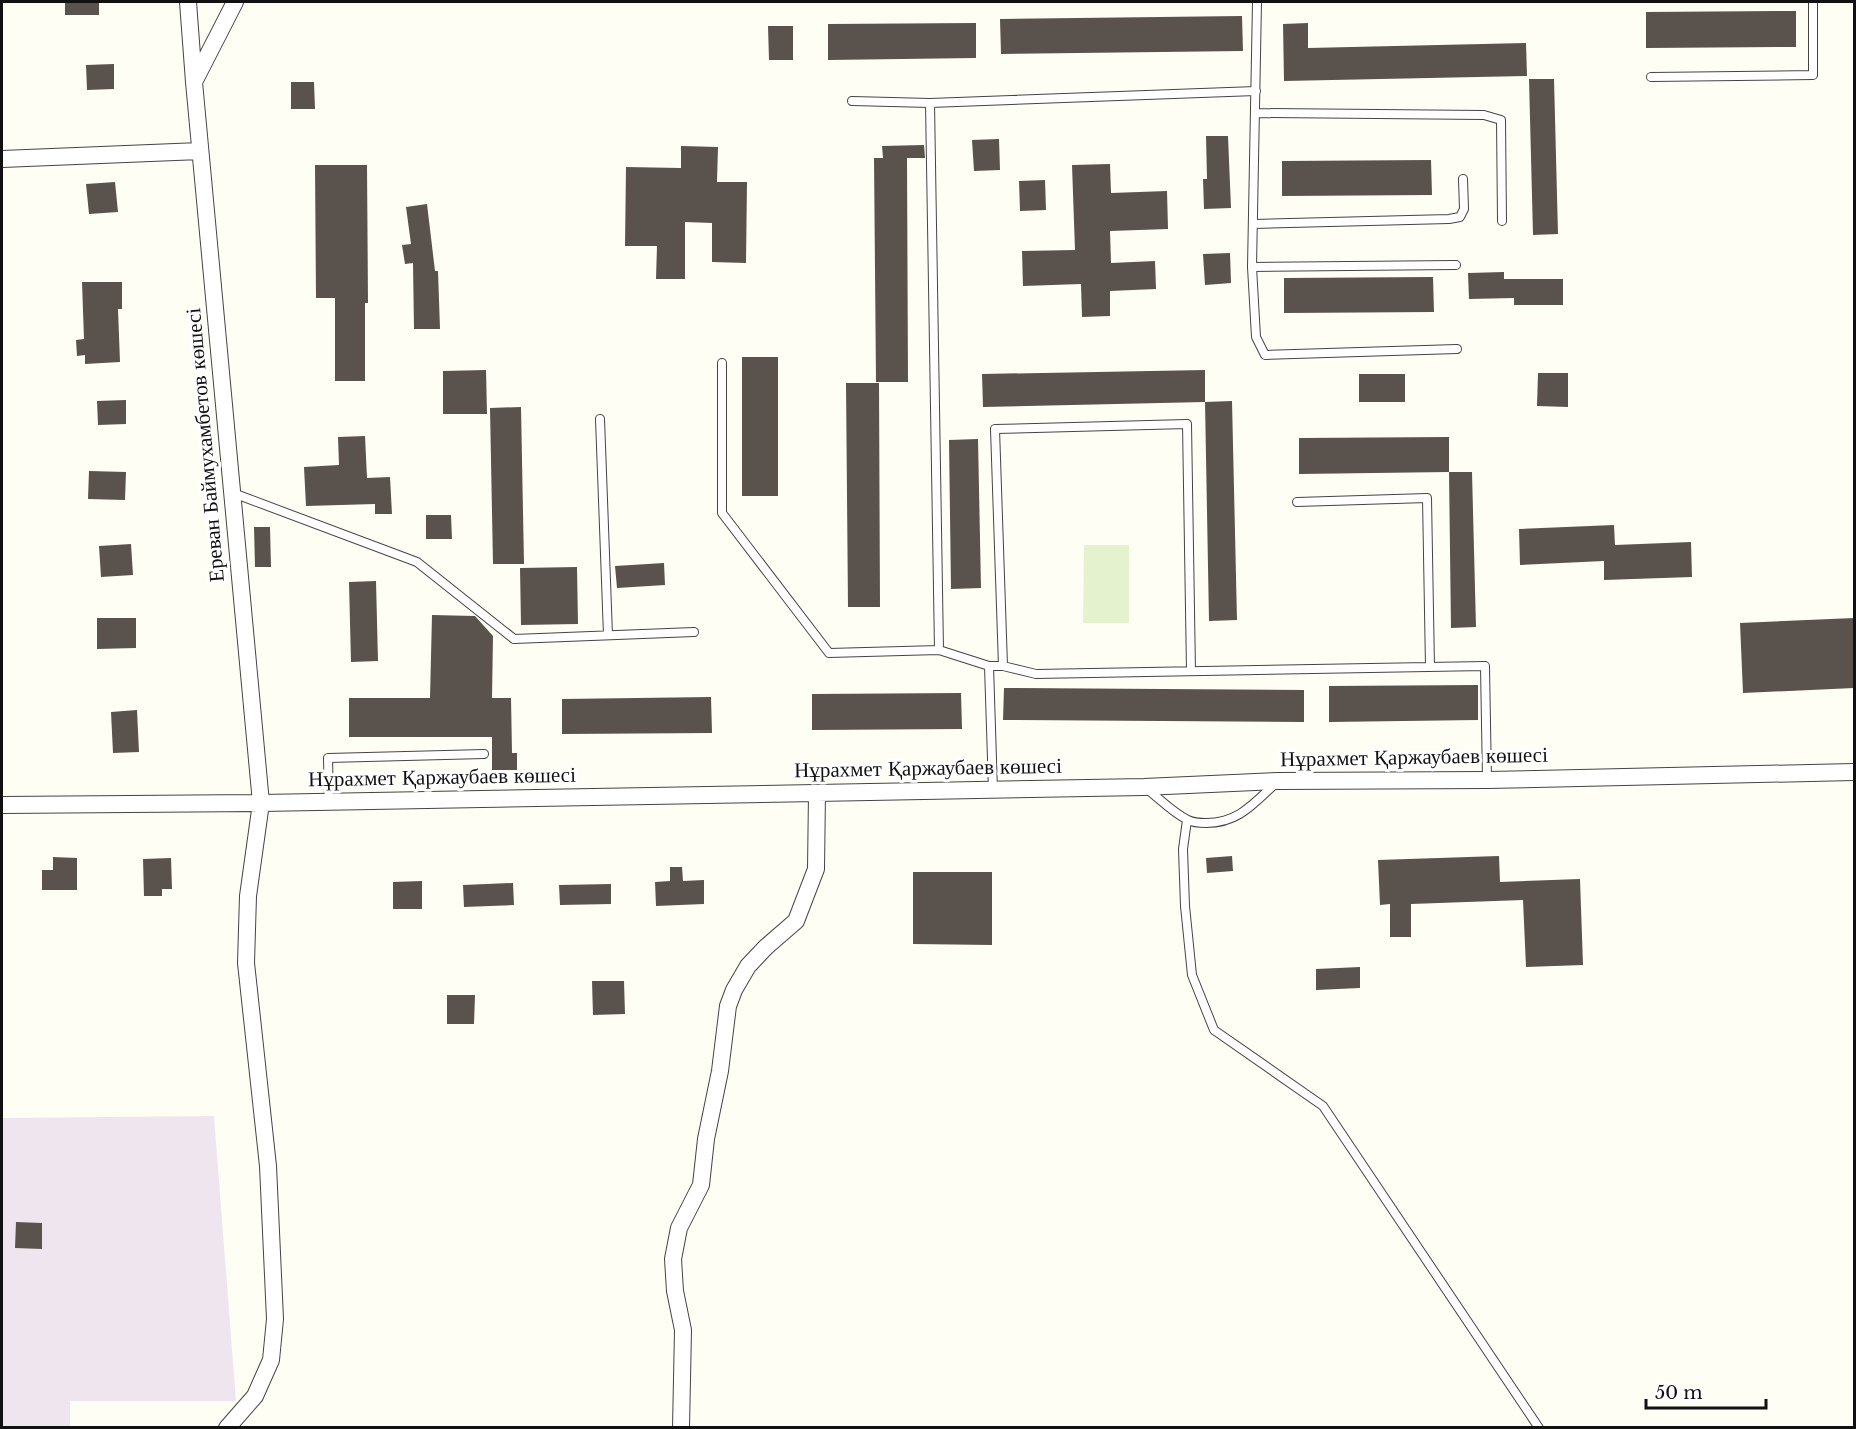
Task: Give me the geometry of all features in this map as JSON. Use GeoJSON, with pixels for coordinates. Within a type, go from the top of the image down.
{"type":"FeatureCollection","features":[{"type":"Feature","properties":{"kind":"street","name":"Ереван Баймухамбетов көшесі"},"geometry":{"type":"LineString","coordinates":[[188,2],[261,803],[248,896],[246,963],[268,1166],[275,1319],[271,1360],[255,1396],[227,1428]]}},
{"type":"Feature","properties":{"kind":"street"},"geometry":{"type":"LineString","coordinates":[[194,82],[236,2],[222,2]]}},
{"type":"Feature","properties":{"kind":"street"},"geometry":{"type":"LineString","coordinates":[[2,159],[201,151]]}},
{"type":"Feature","properties":{"kind":"street","name":"Нұрахмет Қаржаубаев көшесі"},"geometry":{"type":"LineString","coordinates":[[2,805],[329,802],[1144,787],[1278,781],[1487,780],[1854,772]]}},
{"type":"Feature","properties":{"kind":"street"},"geometry":{"type":"LineString","coordinates":[[681,1428],[683,1330],[675,1291],[673,1259],[679,1228],[700,1185],[706,1139],[720,1071],[728,1006],[734,990],[748,966],[796,921],[816,869],[817,793]]}},
{"type":"Feature","properties":{"kind":"lane"},"geometry":{"type":"LineString","coordinates":[[1257,2],[1252,267],[1256,337],[1265,355],[1457,349]]}},
{"type":"Feature","properties":{"kind":"lane"},"geometry":{"type":"LineString","coordinates":[[1651,77],[1812,75],[1813,2]]}},
{"type":"Feature","properties":{"kind":"lane"},"geometry":{"type":"LineString","coordinates":[[852,101],[930,103],[1256,91]]}},
{"type":"Feature","properties":{"kind":"lane"},"geometry":{"type":"LineString","coordinates":[[930,103],[939,650]]}},
{"type":"Feature","properties":{"kind":"lane"},"geometry":{"type":"LineString","coordinates":[[1256,113],[1484,115],[1501,120],[1502,221]]}},
{"type":"Feature","properties":{"kind":"lane"},"geometry":{"type":"LineString","coordinates":[[1254,224],[1460,217],[1464,209],[1463,179]]}},
{"type":"Feature","properties":{"kind":"lane"},"geometry":{"type":"LineString","coordinates":[[1252,267],[1456,264]]}},
{"type":"Feature","properties":{"kind":"lane"},"geometry":{"type":"LineString","coordinates":[[722,363],[722,513],[829,653],[939,650],[989,666],[1003,666],[1036,674],[1485,666],[1487,780]]}},
{"type":"Feature","properties":{"kind":"lane"},"geometry":{"type":"LineString","coordinates":[[600,419],[608,636]]}},
{"type":"Feature","properties":{"kind":"lane"},"geometry":{"type":"LineString","coordinates":[[1003,666],[995,429],[1187,424],[1191,671]]}},
{"type":"Feature","properties":{"kind":"lane"},"geometry":{"type":"LineString","coordinates":[[232,493],[417,562],[514,639],[694,632]]}},
{"type":"Feature","properties":{"kind":"lane"},"geometry":{"type":"LineString","coordinates":[[1297,502],[1427,498],[1430,667]]}},
{"type":"Feature","properties":{"kind":"lane"},"geometry":{"type":"LineString","coordinates":[[989,666],[993,790]]}},
{"type":"Feature","properties":{"kind":"lane"},"geometry":{"type":"LineString","coordinates":[[329,802],[328,758],[484,754]]}},
{"type":"Feature","properties":{"kind":"lane"},"geometry":{"type":"LineString","coordinates":[[1144,787],[1187,820],[1196,823],[1213,823],[1238,817],[1278,781]]}},
{"type":"Feature","properties":{"kind":"lane"},"geometry":{"type":"LineString","coordinates":[[1187,820],[1183,849],[1184,894],[1192,975],[1214,1030],[1323,1106],[1539,1428]]}},
{"type":"Feature","properties":{"kind":"shaded area"},"geometry":{"type":"Polygon","coordinates":[[[214,1116],[236,1401],[70,1401],[70,1427],[2,1427],[2,1118],[214,1116]]]}},
{"type":"Feature","properties":{"kind":"green space"},"geometry":{"type":"Polygon","coordinates":[[[1084,545],[1129,545],[1129,623],[1083,623],[1084,545]]]}},
{"type":"Feature","properties":{"kind":"building"},"geometry":{"type":"Polygon","coordinates":[[[65,2],[99,2],[99,15],[65,15],[65,2]]]}},
{"type":"Feature","properties":{"kind":"building"},"geometry":{"type":"Polygon","coordinates":[[[1796,11],[1796,47],[1646,48],[1646,12],[1796,11]]]}},
{"type":"Feature","properties":{"kind":"building"},"geometry":{"type":"Polygon","coordinates":[[[1242,16],[1243,51],[1001,54],[1000,19],[1242,16]]]}},
{"type":"Feature","properties":{"kind":"building"},"geometry":{"type":"Polygon","coordinates":[[[976,23],[976,58],[828,60],[828,24],[976,23]]]}},
{"type":"Feature","properties":{"kind":"building"},"geometry":{"type":"Polygon","coordinates":[[[1308,23],[1308,48],[1526,43],[1527,76],[1284,81],[1283,24],[1308,23]]]}},
{"type":"Feature","properties":{"kind":"building"},"geometry":{"type":"Polygon","coordinates":[[[768,26],[793,26],[793,60],[769,60],[768,26]]]}},
{"type":"Feature","properties":{"kind":"building"},"geometry":{"type":"Polygon","coordinates":[[[114,64],[114,89],[87,90],[86,65],[114,64]]]}},
{"type":"Feature","properties":{"kind":"building"},"geometry":{"type":"Polygon","coordinates":[[[1529,79],[1554,79],[1558,234],[1533,235],[1529,79]]]}},
{"type":"Feature","properties":{"kind":"building"},"geometry":{"type":"Polygon","coordinates":[[[291,82],[314,82],[315,109],[291,109],[291,82]]]}},
{"type":"Feature","properties":{"kind":"building"},"geometry":{"type":"Polygon","coordinates":[[[1206,136],[1228,136],[1231,208],[1204,209],[1203,179],[1207,179],[1206,136]]]}},
{"type":"Feature","properties":{"kind":"building"},"geometry":{"type":"Polygon","coordinates":[[[999,139],[1000,170],[974,171],[972,140],[999,139]]]}},
{"type":"Feature","properties":{"kind":"building"},"geometry":{"type":"Polygon","coordinates":[[[924,145],[925,158],[907,158],[908,382],[876,382],[874,158],[883,158],[882,146],[924,145]]]}},
{"type":"Feature","properties":{"kind":"building"},"geometry":{"type":"Polygon","coordinates":[[[681,146],[718,147],[717,182],[747,182],[746,263],[712,262],[712,223],[685,222],[685,279],[656,279],[657,246],[625,246],[626,167],[681,168],[681,146]]]}},
{"type":"Feature","properties":{"kind":"building"},"geometry":{"type":"Polygon","coordinates":[[[1431,160],[1432,195],[1282,196],[1282,161],[1431,160]]]}},
{"type":"Feature","properties":{"kind":"building"},"geometry":{"type":"Polygon","coordinates":[[[1110,164],[1111,193],[1167,191],[1168,229],[1110,231],[1111,263],[1155,261],[1156,289],[1110,291],[1110,316],[1082,317],[1081,284],[1023,286],[1022,251],[1075,250],[1072,165],[1110,164]]]}},
{"type":"Feature","properties":{"kind":"building"},"geometry":{"type":"Polygon","coordinates":[[[315,165],[367,165],[368,303],[365,303],[365,381],[335,381],[335,298],[316,298],[315,165]]]}},
{"type":"Feature","properties":{"kind":"building"},"geometry":{"type":"Polygon","coordinates":[[[1045,180],[1046,210],[1020,211],[1019,181],[1045,180]]]}},
{"type":"Feature","properties":{"kind":"building"},"geometry":{"type":"Polygon","coordinates":[[[115,182],[118,212],[89,214],[86,184],[115,182]]]}},
{"type":"Feature","properties":{"kind":"building"},"geometry":{"type":"Polygon","coordinates":[[[427,204],[435,271],[438,271],[440,329],[414,329],[413,263],[405,264],[402,245],[411,244],[406,207],[427,204]]]}},
{"type":"Feature","properties":{"kind":"building"},"geometry":{"type":"Polygon","coordinates":[[[1230,253],[1231,283],[1205,285],[1203,254],[1230,253]]]}},
{"type":"Feature","properties":{"kind":"building"},"geometry":{"type":"Polygon","coordinates":[[[1504,272],[1504,279],[1563,279],[1563,305],[1514,305],[1514,298],[1469,299],[1468,273],[1504,272]]]}},
{"type":"Feature","properties":{"kind":"building"},"geometry":{"type":"Polygon","coordinates":[[[1433,277],[1434,312],[1284,313],[1284,278],[1433,277]]]}},
{"type":"Feature","properties":{"kind":"building"},"geometry":{"type":"Polygon","coordinates":[[[82,282],[122,282],[122,309],[118,309],[120,362],[85,364],[85,355],[77,356],[76,340],[84,339],[82,282]]]}},
{"type":"Feature","properties":{"kind":"building"},"geometry":{"type":"Polygon","coordinates":[[[742,357],[778,357],[778,496],[742,496],[742,357]]]}},
{"type":"Feature","properties":{"kind":"building"},"geometry":{"type":"Polygon","coordinates":[[[486,370],[487,414],[443,414],[443,371],[486,370]]]}},
{"type":"Feature","properties":{"kind":"building"},"geometry":{"type":"Polygon","coordinates":[[[1205,370],[1205,402],[983,407],[982,374],[1205,370]]]}},
{"type":"Feature","properties":{"kind":"building"},"geometry":{"type":"Polygon","coordinates":[[[1538,373],[1568,373],[1568,407],[1537,406],[1538,373]]]}},
{"type":"Feature","properties":{"kind":"building"},"geometry":{"type":"Polygon","coordinates":[[[1359,374],[1405,374],[1405,402],[1359,402],[1359,374]]]}},
{"type":"Feature","properties":{"kind":"building"},"geometry":{"type":"Polygon","coordinates":[[[846,383],[879,383],[880,607],[848,607],[846,383]]]}},
{"type":"Feature","properties":{"kind":"building"},"geometry":{"type":"Polygon","coordinates":[[[126,400],[126,424],[98,425],[97,401],[126,400]]]}},
{"type":"Feature","properties":{"kind":"building"},"geometry":{"type":"Polygon","coordinates":[[[1232,401],[1237,620],[1209,621],[1205,402],[1232,401]]]}},
{"type":"Feature","properties":{"kind":"building"},"geometry":{"type":"Polygon","coordinates":[[[521,407],[524,564],[493,564],[490,408],[521,407]]]}},
{"type":"Feature","properties":{"kind":"building"},"geometry":{"type":"Polygon","coordinates":[[[365,436],[367,478],[390,477],[392,514],[375,514],[375,504],[306,506],[304,467],[339,465],[338,437],[365,436]]]}},
{"type":"Feature","properties":{"kind":"building"},"geometry":{"type":"Polygon","coordinates":[[[1449,437],[1449,472],[1299,474],[1299,438],[1449,437]]]}},
{"type":"Feature","properties":{"kind":"building"},"geometry":{"type":"Polygon","coordinates":[[[978,439],[981,588],[951,589],[949,440],[978,439]]]}},
{"type":"Feature","properties":{"kind":"building"},"geometry":{"type":"Polygon","coordinates":[[[89,471],[126,472],[125,500],[88,499],[89,471]]]}},
{"type":"Feature","properties":{"kind":"building"},"geometry":{"type":"Polygon","coordinates":[[[1449,472],[1472,472],[1476,627],[1451,628],[1449,472]]]}},
{"type":"Feature","properties":{"kind":"building"},"geometry":{"type":"Polygon","coordinates":[[[426,515],[451,515],[452,539],[426,539],[426,515]]]}},
{"type":"Feature","properties":{"kind":"building"},"geometry":{"type":"Polygon","coordinates":[[[1614,525],[1615,545],[1691,542],[1692,577],[1604,580],[1604,561],[1520,565],[1519,529],[1614,525]]]}},
{"type":"Feature","properties":{"kind":"building"},"geometry":{"type":"Polygon","coordinates":[[[254,527],[270,527],[271,567],[255,567],[254,527]]]}},
{"type":"Feature","properties":{"kind":"building"},"geometry":{"type":"Polygon","coordinates":[[[131,544],[133,575],[101,577],[99,546],[131,544]]]}},
{"type":"Feature","properties":{"kind":"building"},"geometry":{"type":"Polygon","coordinates":[[[664,563],[665,585],[617,588],[615,566],[664,563]]]}},
{"type":"Feature","properties":{"kind":"building"},"geometry":{"type":"Polygon","coordinates":[[[577,567],[578,624],[521,625],[520,568],[577,567]]]}},
{"type":"Feature","properties":{"kind":"building"},"geometry":{"type":"Polygon","coordinates":[[[376,581],[378,661],[351,662],[349,582],[376,581]]]}},
{"type":"Feature","properties":{"kind":"building"},"geometry":{"type":"Polygon","coordinates":[[[432,615],[475,616],[493,636],[492,698],[511,698],[512,753],[517,753],[517,770],[492,770],[492,737],[349,737],[349,698],[430,698],[432,615]]]}},
{"type":"Feature","properties":{"kind":"building"},"geometry":{"type":"Polygon","coordinates":[[[97,618],[136,618],[136,648],[97,649],[97,618]]]}},
{"type":"Feature","properties":{"kind":"building"},"geometry":{"type":"Polygon","coordinates":[[[1854,618],[1854,688],[1743,693],[1740,623],[1854,618]]]}},
{"type":"Feature","properties":{"kind":"building"},"geometry":{"type":"Polygon","coordinates":[[[1478,685],[1478,720],[1329,722],[1329,686],[1478,685]]]}},
{"type":"Feature","properties":{"kind":"building"},"geometry":{"type":"Polygon","coordinates":[[[1004,688],[1304,690],[1304,722],[1003,720],[1004,688]]]}},
{"type":"Feature","properties":{"kind":"building"},"geometry":{"type":"Polygon","coordinates":[[[961,693],[962,729],[812,730],[812,694],[961,693]]]}},
{"type":"Feature","properties":{"kind":"building"},"geometry":{"type":"Polygon","coordinates":[[[711,697],[712,733],[562,734],[562,699],[711,697]]]}},
{"type":"Feature","properties":{"kind":"building"},"geometry":{"type":"Polygon","coordinates":[[[137,710],[139,752],[113,753],[111,712],[137,710]]]}},
{"type":"Feature","properties":{"kind":"building"},"geometry":{"type":"Polygon","coordinates":[[[1232,856],[1233,871],[1207,873],[1206,858],[1232,856]]]}},
{"type":"Feature","properties":{"kind":"building"},"geometry":{"type":"Polygon","coordinates":[[[1499,856],[1500,882],[1580,879],[1583,965],[1526,967],[1523,900],[1411,904],[1411,937],[1390,937],[1390,904],[1380,905],[1378,860],[1499,856]]]}},
{"type":"Feature","properties":{"kind":"building"},"geometry":{"type":"Polygon","coordinates":[[[53,857],[77,858],[77,890],[42,890],[42,870],[53,870],[53,857]]]}},
{"type":"Feature","properties":{"kind":"building"},"geometry":{"type":"Polygon","coordinates":[[[171,858],[172,889],[162,889],[162,896],[144,896],[143,859],[171,858]]]}},
{"type":"Feature","properties":{"kind":"building"},"geometry":{"type":"Polygon","coordinates":[[[670,867],[682,867],[683,881],[704,880],[704,904],[656,906],[655,882],[670,881],[670,867]]]}},
{"type":"Feature","properties":{"kind":"building"},"geometry":{"type":"Polygon","coordinates":[[[913,872],[992,872],[992,945],[913,944],[913,872]]]}},
{"type":"Feature","properties":{"kind":"building"},"geometry":{"type":"Polygon","coordinates":[[[422,881],[422,909],[393,909],[393,882],[422,881]]]}},
{"type":"Feature","properties":{"kind":"building"},"geometry":{"type":"Polygon","coordinates":[[[513,883],[514,905],[464,907],[463,885],[513,883]]]}},
{"type":"Feature","properties":{"kind":"building"},"geometry":{"type":"Polygon","coordinates":[[[611,884],[611,904],[560,905],[559,885],[611,884]]]}},
{"type":"Feature","properties":{"kind":"building"},"geometry":{"type":"Polygon","coordinates":[[[1360,967],[1360,988],[1316,990],[1316,969],[1360,967]]]}},
{"type":"Feature","properties":{"kind":"building"},"geometry":{"type":"Polygon","coordinates":[[[592,981],[624,981],[625,1014],[593,1015],[592,981]]]}},
{"type":"Feature","properties":{"kind":"building"},"geometry":{"type":"Polygon","coordinates":[[[447,995],[475,995],[474,1024],[447,1024],[447,995]]]}},
{"type":"Feature","properties":{"kind":"building"},"geometry":{"type":"Polygon","coordinates":[[[16,1222],[42,1223],[42,1249],[15,1248],[16,1222]]]}}]}
